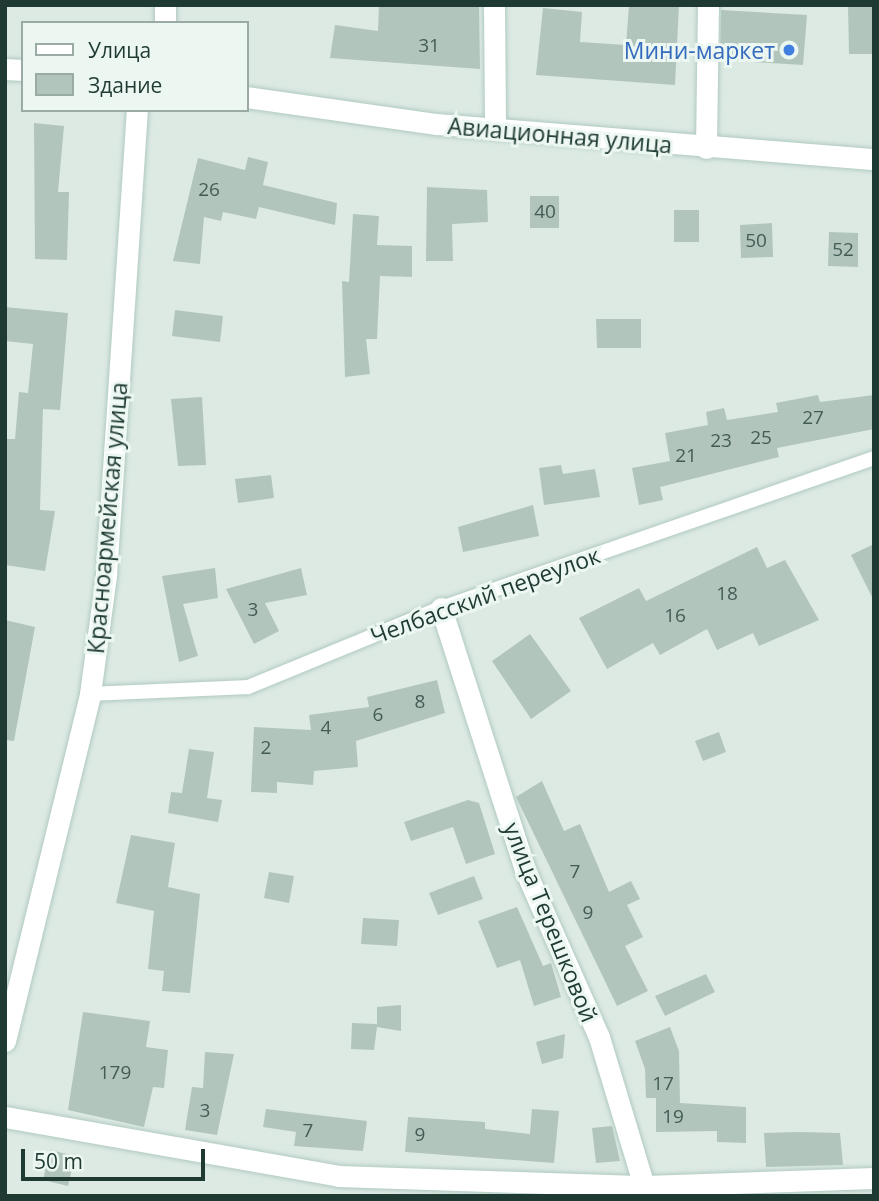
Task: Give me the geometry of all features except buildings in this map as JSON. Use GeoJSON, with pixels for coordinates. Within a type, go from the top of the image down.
{"type":"FeatureCollection","features":[{"type":"Feature","properties":{"kind":"street"},"geometry":{"type":"LineString","coordinates":[[494,5],[495,129]]}},
{"type":"Feature","properties":{"kind":"street"},"geometry":{"type":"LineString","coordinates":[[706,148],[708,5]]}},
{"type":"Feature","properties":{"kind":"street","name":"Авиационная улица"},"geometry":{"type":"LineString","coordinates":[[248,97],[495,129],[706,148],[874,159]]}},
{"type":"Feature","properties":{"kind":"street","name":"Красноармейская улица"},"geometry":{"type":"LineString","coordinates":[[5,1041],[90,694],[106,575],[137,112]]}},
{"type":"Feature","properties":{"kind":"street","name":"улица Терешковой"},"geometry":{"type":"LineString","coordinates":[[440,608],[524,870],[599,1037],[646,1191]]}},
{"type":"Feature","properties":{"kind":"street"},"geometry":{"type":"LineString","coordinates":[[5,1117],[338,1176],[646,1191],[874,1178]]}},
{"type":"Feature","properties":{"kind":"lane","name":"Челбасский переулок"},"geometry":{"type":"LineString","coordinates":[[90,694],[248,687],[440,608],[874,458]]}},
{"type":"Feature","properties":{"kind":"place","name":"Мини-маркет"},"geometry":{"type":"Point","coordinates":[789,50]}}]}
